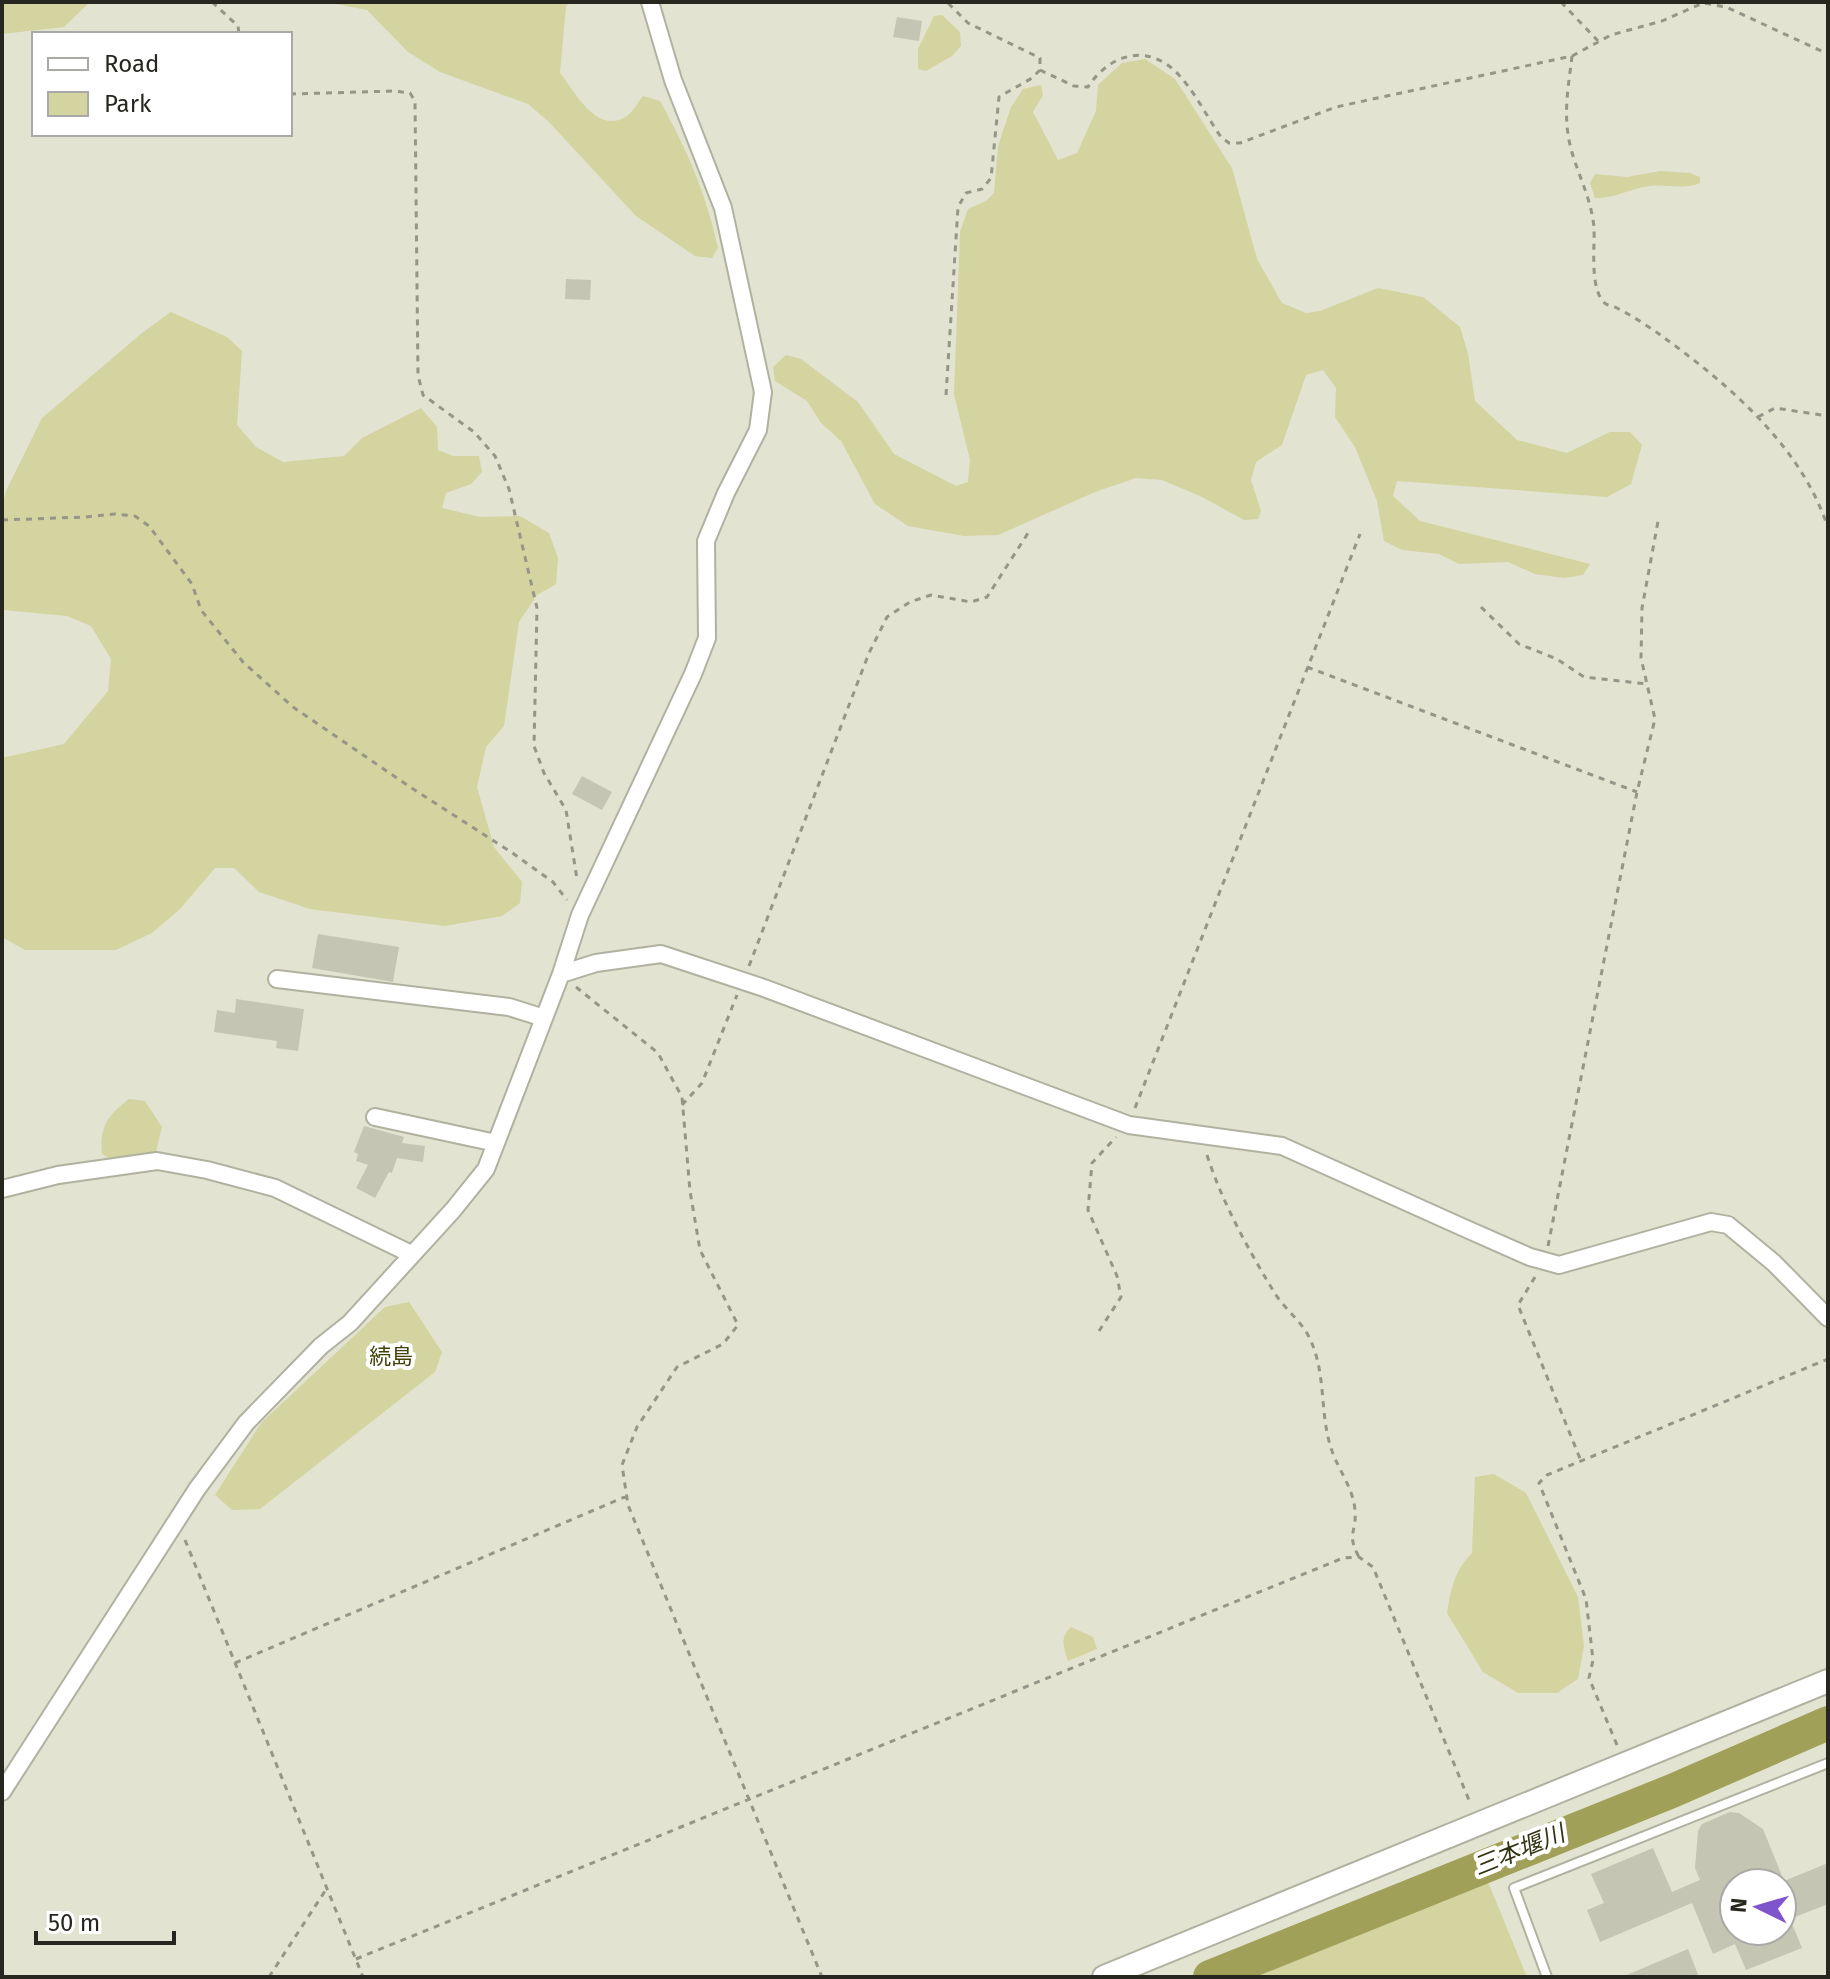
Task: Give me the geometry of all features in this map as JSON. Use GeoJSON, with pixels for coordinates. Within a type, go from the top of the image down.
{"type":"FeatureCollection","features":[{"type":"Feature","properties":{"kind":"street"},"geometry":{"type":"LineString","coordinates":[[2,1792],[177,1521],[246,1423],[321,1346],[350,1323],[453,1210],[486,1169],[561,974],[580,915],[707,638],[706,541],[758,430],[763,392],[723,208],[673,80],[650,2]]}},
{"type":"Feature","properties":{"kind":"street"},"geometry":{"type":"LineString","coordinates":[[561,974],[607,961],[661,954],[743,981],[1129,1125],[1282,1146],[1462,1227],[1559,1265],[1711,1222],[1728,1225],[1774,1263],[1828,1318]]}},
{"type":"Feature","properties":{"kind":"street"},"geometry":{"type":"LineString","coordinates":[[277,979],[509,1007],[544,1018]]}},
{"type":"Feature","properties":{"kind":"street"},"geometry":{"type":"LineString","coordinates":[[375,1117],[496,1143]]}},
{"type":"Feature","properties":{"kind":"street"},"geometry":{"type":"LineString","coordinates":[[2,1189],[58,1175],[157,1161],[275,1188],[411,1254]]}},
{"type":"Feature","properties":{"kind":"street"},"geometry":{"type":"LineString","coordinates":[[1104,1977],[1828,1681]]}},
{"type":"Feature","properties":{"kind":"lane"},"geometry":{"type":"LineString","coordinates":[[1547,1977],[1514,1888],[1828,1763]]}},
{"type":"Feature","properties":{"kind":"path"},"geometry":{"type":"LineString","coordinates":[[212,2],[238,26],[239,32]]}},
{"type":"Feature","properties":{"kind":"path"},"geometry":{"type":"LineString","coordinates":[[946,395],[958,207],[966,193],[982,189],[991,178],[999,97],[1040,70],[1040,58],[968,23],[947,2]]}},
{"type":"Feature","properties":{"kind":"path"},"geometry":{"type":"LineString","coordinates":[[1561,2],[1598,41]]}},
{"type":"Feature","properties":{"kind":"path"},"geometry":{"type":"LineString","coordinates":[[1040,70],[1074,86],[1088,87],[1095,77],[1119,59],[1139,54],[1160,61],[1178,74],[1221,137],[1229,143],[1240,143],[1336,107],[1572,56],[1598,41],[1662,21],[1703,3],[1726,7],[1828,54]]}},
{"type":"Feature","properties":{"kind":"path"},"geometry":{"type":"LineString","coordinates":[[1572,56],[1565,108],[1568,138],[1592,215],[1596,290],[1605,304],[1658,333],[1746,404],[1780,442],[1820,504],[1828,528]]}},
{"type":"Feature","properties":{"kind":"path"},"geometry":{"type":"LineString","coordinates":[[292,94],[395,91],[410,93],[415,101],[418,375],[423,395],[474,432],[495,456],[509,489],[537,608],[534,746],[544,773],[566,810],[580,915]]}},
{"type":"Feature","properties":{"kind":"path"},"geometry":{"type":"LineString","coordinates":[[1758,417],[1775,408],[1828,416]]}},
{"type":"Feature","properties":{"kind":"path"},"geometry":{"type":"LineString","coordinates":[[2,520],[115,514],[135,516],[149,526],[192,584],[201,610],[243,662],[293,707],[553,882],[580,915]]}},
{"type":"Feature","properties":{"kind":"path"},"geometry":{"type":"LineString","coordinates":[[1581,1461],[1518,1305],[1548,1262],[1548,1237],[1637,792],[1655,719],[1641,658],[1642,608],[1659,516]]}},
{"type":"Feature","properties":{"kind":"path"},"geometry":{"type":"LineString","coordinates":[[682,1105],[702,1083],[869,653],[887,617],[910,602],[931,595],[971,602],[987,597],[1030,530]]}},
{"type":"Feature","properties":{"kind":"path"},"geometry":{"type":"LineString","coordinates":[[1099,1331],[1121,1297],[1117,1276],[1088,1210],[1092,1163],[1129,1125],[1360,534]]}},
{"type":"Feature","properties":{"kind":"path"},"geometry":{"type":"LineString","coordinates":[[1828,602],[1828,626]]}},
{"type":"Feature","properties":{"kind":"path"},"geometry":{"type":"LineString","coordinates":[[1481,607],[1519,644],[1557,659],[1584,677],[1647,684]]}},
{"type":"Feature","properties":{"kind":"path"},"geometry":{"type":"LineString","coordinates":[[1307,667],[1637,792]]}},
{"type":"Feature","properties":{"kind":"path"},"geometry":{"type":"LineString","coordinates":[[561,974],[658,1053],[682,1097],[690,1191],[700,1250],[738,1325],[723,1344],[677,1367],[637,1427],[622,1465],[627,1496],[822,1977]]}},
{"type":"Feature","properties":{"kind":"path"},"geometry":{"type":"LineString","coordinates":[[1201,1136],[1217,1186],[1274,1293],[1308,1335],[1323,1380],[1325,1428],[1332,1451],[1350,1487],[1355,1512],[1351,1542],[1359,1557],[1373,1567],[1479,1823]]}},
{"type":"Feature","properties":{"kind":"path"},"geometry":{"type":"LineString","coordinates":[[1625,1764],[1589,1678],[1593,1660],[1586,1599],[1539,1483],[1547,1475],[1828,1359]]}},
{"type":"Feature","properties":{"kind":"path"},"geometry":{"type":"LineString","coordinates":[[235,1663],[627,1496]]}},
{"type":"Feature","properties":{"kind":"path"},"geometry":{"type":"LineString","coordinates":[[177,1521],[363,1977]]}},
{"type":"Feature","properties":{"kind":"path"},"geometry":{"type":"LineString","coordinates":[[356,1959],[1343,1558],[1359,1557]]}},
{"type":"Feature","properties":{"kind":"path"},"geometry":{"type":"LineString","coordinates":[[269,1977],[327,1888]]}},
{"type":"Feature","properties":{"kind":"green space"},"geometry":{"type":"Polygon","coordinates":[[[2,2],[90,2],[64,27],[2,34],[2,2]]]}},
{"type":"Feature","properties":{"kind":"green space"},"geometry":{"type":"Polygon","coordinates":[[[326,2],[570,2],[566,6],[560,73],[588,109],[606,120],[616,121],[627,116],[643,96],[660,101],[687,155],[708,209],[718,248],[712,258],[695,256],[636,216],[549,122],[528,104],[440,72],[408,52],[367,10],[326,2]]]}},
{"type":"Feature","properties":{"kind":"green space"},"geometry":{"type":"Polygon","coordinates":[[[942,15],[960,32],[961,46],[952,56],[926,71],[918,69],[918,49],[934,16],[942,15]]]}},
{"type":"Feature","properties":{"kind":"green space"},"geometry":{"type":"Polygon","coordinates":[[[1145,59],[1175,79],[1232,168],[1257,259],[1282,303],[1306,313],[1320,311],[1378,288],[1423,297],[1460,327],[1468,354],[1475,401],[1517,440],[1567,453],[1610,432],[1630,432],[1642,445],[1631,484],[1607,497],[1397,481],[1393,496],[1420,521],[1590,564],[1583,575],[1564,578],[1535,574],[1508,562],[1459,564],[1439,554],[1402,550],[1384,541],[1377,501],[1355,447],[1335,417],[1336,388],[1323,370],[1306,375],[1282,445],[1256,462],[1251,480],[1261,511],[1258,519],[1244,520],[1162,480],[1136,478],[1095,492],[998,535],[964,536],[908,526],[875,504],[841,441],[821,423],[807,401],[775,381],[773,367],[786,355],[801,359],[858,402],[894,454],[956,486],[968,482],[970,460],[954,394],[960,232],[968,209],[986,201],[994,193],[998,146],[1011,107],[1023,89],[1041,85],[1043,95],[1033,112],[1058,160],[1077,153],[1096,111],[1098,85],[1122,63],[1145,59]]]}},
{"type":"Feature","properties":{"kind":"green space"},"geometry":{"type":"Polygon","coordinates":[[[1660,171],[1690,173],[1700,177],[1700,183],[1650,186],[1595,198],[1590,183],[1595,174],[1627,177],[1660,171]]]}},
{"type":"Feature","properties":{"kind":"green space"},"geometry":{"type":"Polygon","coordinates":[[[171,312],[227,337],[242,351],[237,425],[256,447],[283,462],[344,456],[362,438],[421,408],[437,427],[438,450],[453,456],[479,456],[482,472],[471,484],[446,493],[442,508],[480,517],[520,516],[549,533],[558,558],[556,584],[537,595],[519,622],[504,726],[486,747],[477,787],[494,847],[522,882],[520,903],[502,916],[445,926],[310,909],[259,892],[234,868],[215,868],[180,909],[152,933],[116,950],[25,950],[2,937],[2,758],[64,744],[108,691],[111,659],[91,626],[67,616],[4,610],[2,509],[6,491],[42,418],[171,312]]]}},
{"type":"Feature","properties":{"kind":"green space"},"geometry":{"type":"Polygon","coordinates":[[[129,1099],[145,1101],[162,1127],[156,1152],[109,1158],[102,1154],[101,1145],[106,1122],[129,1099]]]}},
{"type":"Feature","properties":{"kind":"green space","name":"続島"},"geometry":{"type":"Polygon","coordinates":[[[409,1302],[442,1352],[435,1372],[260,1509],[232,1510],[215,1495],[261,1423],[385,1307],[409,1302]]]}},
{"type":"Feature","properties":{"kind":"green space"},"geometry":{"type":"Polygon","coordinates":[[[1494,1474],[1526,1493],[1578,1597],[1584,1646],[1578,1679],[1557,1693],[1518,1693],[1483,1672],[1447,1613],[1457,1574],[1472,1553],[1475,1477],[1494,1474]]]}},
{"type":"Feature","properties":{"kind":"green space"},"geometry":{"type":"Polygon","coordinates":[[[1071,1627],[1093,1637],[1097,1649],[1068,1661],[1064,1639],[1071,1627]]]}},
{"type":"Feature","properties":{"kind":"green space"},"geometry":{"type":"Polygon","coordinates":[[[1488,1882],[1527,1977],[1263,1977],[1262,1974],[1488,1882]]]}},
{"type":"Feature","properties":{"kind":"building"},"geometry":{"type":"Polygon","coordinates":[[[897,17],[922,21],[919,41],[893,37],[897,17]]]}},
{"type":"Feature","properties":{"kind":"building"},"geometry":{"type":"Polygon","coordinates":[[[566,279],[591,280],[590,300],[565,299],[566,279]]]}},
{"type":"Feature","properties":{"kind":"building"},"geometry":{"type":"Polygon","coordinates":[[[582,776],[612,792],[602,810],[572,794],[582,776]]]}},
{"type":"Feature","properties":{"kind":"building"},"geometry":{"type":"Polygon","coordinates":[[[318,934],[399,947],[393,982],[312,968],[318,934]]]}},
{"type":"Feature","properties":{"kind":"building"},"geometry":{"type":"Polygon","coordinates":[[[236,999],[304,1009],[298,1051],[276,1048],[277,1041],[214,1032],[217,1010],[235,1013],[236,999]]]}},
{"type":"Feature","properties":{"kind":"building"},"geometry":{"type":"Polygon","coordinates":[[[364,1126],[404,1137],[402,1143],[425,1146],[423,1162],[397,1158],[392,1173],[389,1172],[375,1198],[356,1188],[368,1165],[356,1161],[358,1154],[354,1152],[364,1126]]]}},
{"type":"Feature","properties":{"kind":"building"},"geometry":{"type":"Polygon","coordinates":[[[1730,1812],[1739,1813],[1763,1829],[1778,1867],[1718,1867],[1718,1947],[1728,1947],[1713,1954],[1692,1903],[1600,1942],[1587,1910],[1604,1903],[1591,1874],[1653,1848],[1672,1892],[1700,1880],[1695,1868],[1698,1831],[1702,1824],[1730,1812]]]}},
{"type":"Feature","properties":{"kind":"building"},"geometry":{"type":"Polygon","coordinates":[[[1828,1863],[1828,1904],[1798,1916],[1798,1875],[1828,1863]]]}},
{"type":"Feature","properties":{"kind":"building"},"geometry":{"type":"Polygon","coordinates":[[[1798,1938],[1802,1948],[1746,1970],[1736,1947],[1798,1947],[1798,1938]]]}},
{"type":"Feature","properties":{"kind":"building"},"geometry":{"type":"Polygon","coordinates":[[[1688,1949],[1699,1977],[1622,1977],[1688,1949]]]}},
{"type":"Feature","properties":{"kind":"waterway","name":"三本堰川"},"geometry":{"type":"LineString","coordinates":[[1210,1977],[1672,1791],[1828,1723]]}}]}
